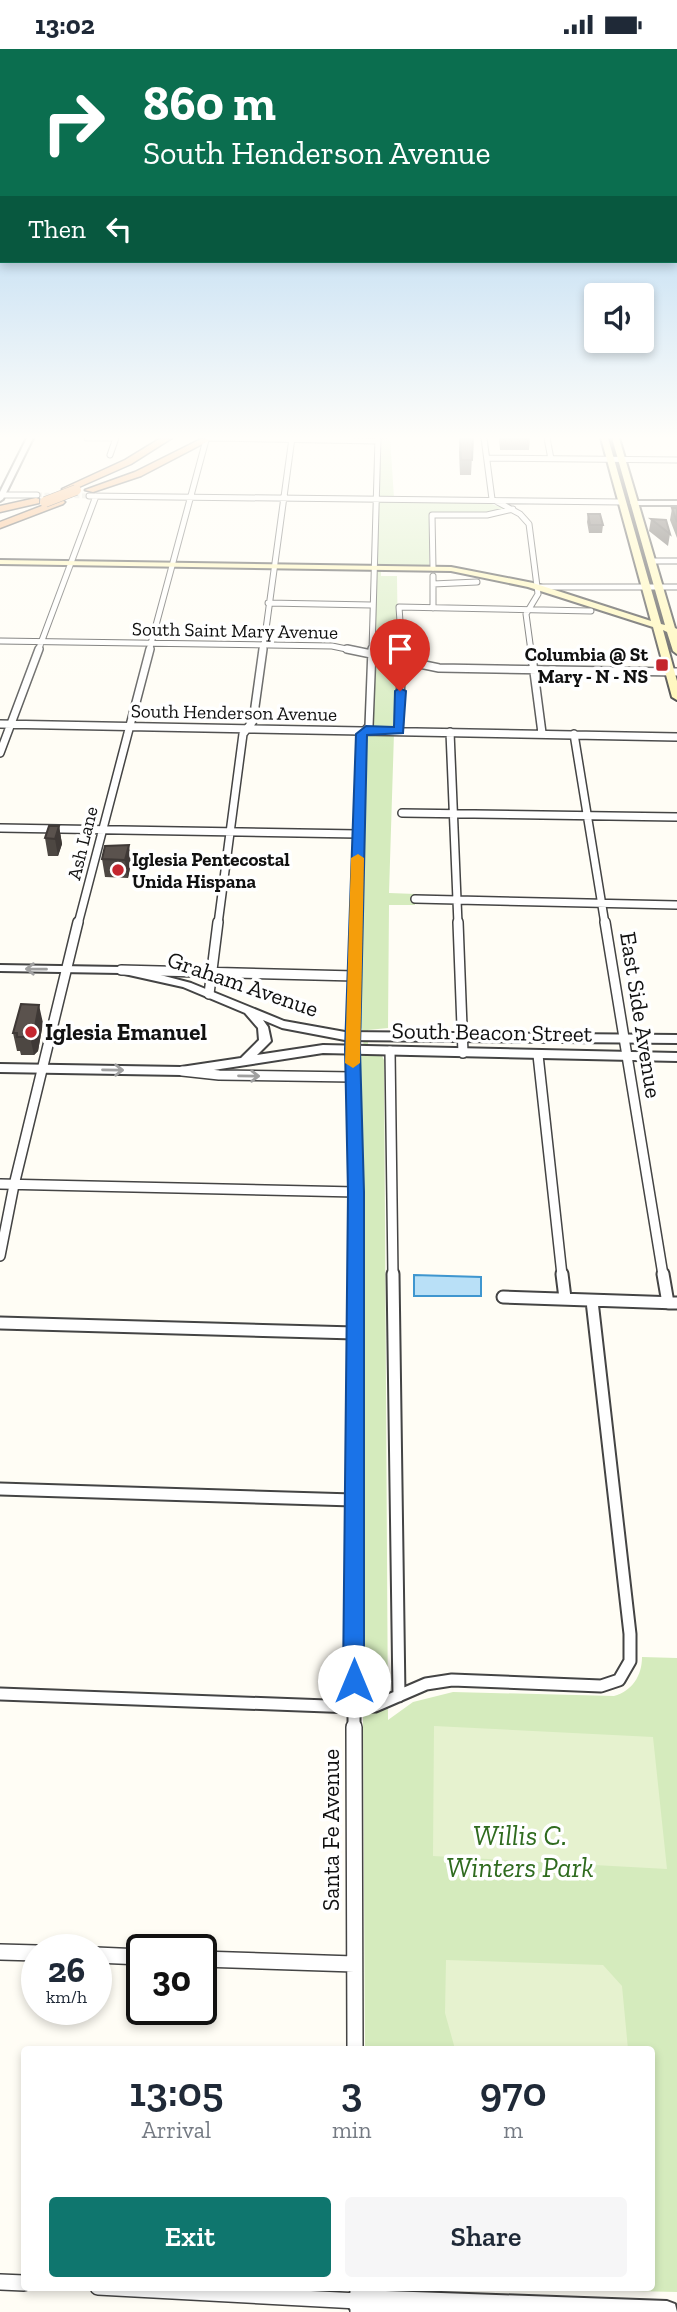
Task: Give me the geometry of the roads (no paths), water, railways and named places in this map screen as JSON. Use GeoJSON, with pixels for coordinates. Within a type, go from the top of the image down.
{"type":"FeatureCollection","features":[{"type":"Feature","properties":{"kind":"main road"},"geometry":{"type":"LineString","coordinates":[[634,544],[645,586],[674,671],[677,697]]}},
{"type":"Feature","properties":{"kind":"main road"},"geometry":{"type":"LineString","coordinates":[[645,544],[675,635],[677,651]]}},
{"type":"Feature","properties":{"kind":"main road"},"geometry":{"type":"LineString","coordinates":[[0,565],[372,570],[514,580],[528,580],[537,576]]}},
{"type":"Feature","properties":{"kind":"main road"},"geometry":{"type":"LineString","coordinates":[[433,576],[455,577],[565,596],[659,630]]}},
{"type":"Feature","properties":{"kind":"main road"},"geometry":{"type":"LineString","coordinates":[[455,577],[538,590],[585,602]]}},
{"type":"Feature","properties":{"kind":"main road"},"geometry":{"type":"LineString","coordinates":[[514,580],[592,611],[675,635]]}},
{"type":"Feature","properties":{"kind":"main road"},"geometry":{"type":"LineString","coordinates":[[565,596],[564,591],[570,585]]}},
{"type":"Feature","properties":{"kind":"main road"},"geometry":{"type":"LineString","coordinates":[[623,615],[645,616],[653,611]]}},
{"type":"Feature","properties":{"kind":"street"},"geometry":{"type":"LineString","coordinates":[[0,753],[69,566],[73,544]]}},
{"type":"Feature","properties":{"kind":"street","name":"Ash Lane"},"geometry":{"type":"LineString","coordinates":[[0,1256],[14,1185],[45,1069],[66,969],[177,544]]}},
{"type":"Feature","properties":{"kind":"street"},"geometry":{"type":"LineString","coordinates":[[209,994],[229,832],[246,729],[253,721],[277,544]]}},
{"type":"Feature","properties":{"kind":"street","name":"Santa Fe Avenue"},"geometry":{"type":"LineString","coordinates":[[355,2046],[353,1500],[356,1192],[353,1043],[362,734],[369,726],[373,544]]}},
{"type":"Feature","properties":{"kind":"street"},"geometry":{"type":"LineString","coordinates":[[432,544],[433,608]]}},
{"type":"Feature","properties":{"kind":"street"},"geometry":{"type":"LineString","coordinates":[[532,544],[538,590],[527,610],[532,670],[542,733]]}},
{"type":"Feature","properties":{"kind":"street"},"geometry":{"type":"LineString","coordinates":[[651,561],[677,561]]}},
{"type":"Feature","properties":{"kind":"street"},"geometry":{"type":"LineString","coordinates":[[433,576],[477,582]]}},
{"type":"Feature","properties":{"kind":"street"},"geometry":{"type":"LineString","coordinates":[[538,590],[570,585],[677,587]]}},
{"type":"Feature","properties":{"kind":"street"},"geometry":{"type":"LineString","coordinates":[[268,603],[372,605]]}},
{"type":"Feature","properties":{"kind":"street"},"geometry":{"type":"LineString","coordinates":[[399,730],[399,607],[592,611]]}},
{"type":"Feature","properties":{"kind":"street","name":"South Saint Mary Avenue"},"geometry":{"type":"LineString","coordinates":[[0,641],[332,646],[439,668],[674,671]]}},
{"type":"Feature","properties":{"kind":"street","name":"South Henderson Avenue"},"geometry":{"type":"LineString","coordinates":[[0,724],[677,737]]}},
{"type":"Feature","properties":{"kind":"street"},"geometry":{"type":"LineString","coordinates":[[450,732],[463,1053]]}},
{"type":"Feature","properties":{"kind":"street","name":"East Side Avenue"},"geometry":{"type":"LineString","coordinates":[[574,734],[622,1037],[673,1303]]}},
{"type":"Feature","properties":{"kind":"street"},"geometry":{"type":"LineString","coordinates":[[402,813],[677,817]]}},
{"type":"Feature","properties":{"kind":"street"},"geometry":{"type":"LineString","coordinates":[[0,828],[358,834]]}},
{"type":"Feature","properties":{"kind":"street"},"geometry":{"type":"LineString","coordinates":[[415,899],[677,905]]}},
{"type":"Feature","properties":{"kind":"street","name":"Graham Avenue"},"geometry":{"type":"LineString","coordinates":[[0,968],[213,970],[219,973],[355,975]]}},
{"type":"Feature","properties":{"kind":"street","name":"Graham Avenue"},"geometry":{"type":"LineString","coordinates":[[120,970],[168,979],[249,1012],[353,1043]]}},
{"type":"Feature","properties":{"kind":"street"},"geometry":{"type":"LineString","coordinates":[[246,1059],[265,1041],[265,1034],[249,1012]]}},
{"type":"Feature","properties":{"kind":"street","name":"South Beacon Street"},"geometry":{"type":"LineString","coordinates":[[181,1071],[353,1043],[463,1036],[677,1039]]}},
{"type":"Feature","properties":{"kind":"street","name":"South Beacon Street"},"geometry":{"type":"LineString","coordinates":[[353,1043],[390,1051],[677,1057]]}},
{"type":"Feature","properties":{"kind":"street"},"geometry":{"type":"LineString","coordinates":[[390,1051],[399,1696]]}},
{"type":"Feature","properties":{"kind":"street"},"geometry":{"type":"LineString","coordinates":[[538,1055],[565,1298]]}},
{"type":"Feature","properties":{"kind":"street","name":"South Beacon Street"},"geometry":{"type":"LineString","coordinates":[[0,1068],[353,1077]]}},
{"type":"Feature","properties":{"kind":"street"},"geometry":{"type":"LineString","coordinates":[[0,1184],[356,1192]]}},
{"type":"Feature","properties":{"kind":"street"},"geometry":{"type":"LineString","coordinates":[[503,1297],[673,1303]]}},
{"type":"Feature","properties":{"kind":"street"},"geometry":{"type":"LineString","coordinates":[[0,1694],[354,1707],[375,1706],[426,1685],[452,1680],[611,1685],[628,1672],[632,1657],[592,1301]]}},
{"type":"Feature","properties":{"kind":"street"},"geometry":{"type":"LineString","coordinates":[[0,1322],[355,1333]]}},
{"type":"Feature","properties":{"kind":"street"},"geometry":{"type":"LineString","coordinates":[[0,1489],[353,1500]]}},
{"type":"Feature","properties":{"kind":"street"},"geometry":{"type":"LineString","coordinates":[[0,1952],[21,1953]]}},
{"type":"Feature","properties":{"kind":"street"},"geometry":{"type":"LineString","coordinates":[[217,1960],[354,1964]]}},
{"type":"Feature","properties":{"kind":"street"},"geometry":{"type":"LineString","coordinates":[[0,2282],[21,2283]]}},
{"type":"Feature","properties":{"kind":"street"},"geometry":{"type":"LineString","coordinates":[[178,2291],[667,2312]]}},
{"type":"Feature","properties":{"kind":"water"},"geometry":{"type":"Polygon","coordinates":[[[414,1275],[481,1277],[481,1296],[414,1296],[414,1275]]]}},
{"type":"Feature","properties":{"kind":"place","name":"Columbia @ St Mary - N - NS"},"geometry":{"type":"Point","coordinates":[662,665]}},
{"type":"Feature","properties":{"kind":"place","name":"Iglesia Pentecostal Unida Hispana"},"geometry":{"type":"Point","coordinates":[118,870]}},
{"type":"Feature","properties":{"kind":"place","name":"Iglesia Emanuel"},"geometry":{"type":"Point","coordinates":[31,1032]}},
{"type":"Feature","properties":{"kind":"park label","name":"Willis C. Winters Park"},"geometry":{"type":"Point","coordinates":[520,1851]}}]}
